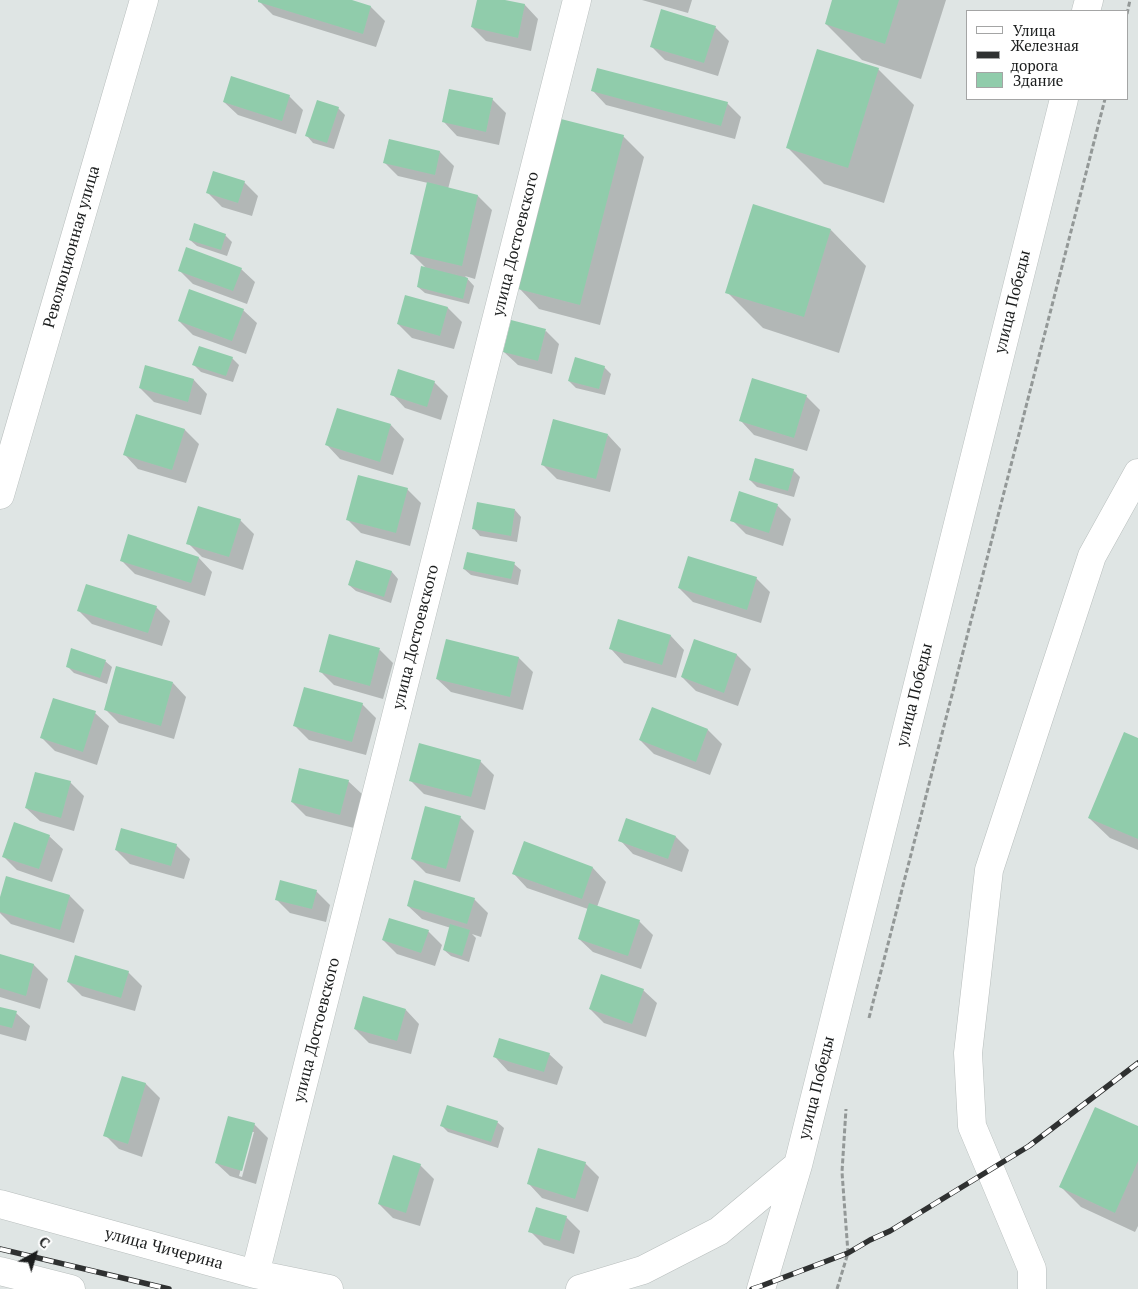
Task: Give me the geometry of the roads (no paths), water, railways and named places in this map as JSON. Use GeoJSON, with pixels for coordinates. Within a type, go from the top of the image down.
{"type":"FeatureCollection","features":[{"type":"Feature","properties":{"kind":"street","name":"Революционная улица"},"geometry":{"type":"LineString","coordinates":[[0,495],[144,0]]}},
{"type":"Feature","properties":{"kind":"street","name":"улица Достоевского"},"geometry":{"type":"LineString","coordinates":[[256,1274],[577,0]]}},
{"type":"Feature","properties":{"kind":"street","name":"улица Победы"},"geometry":{"type":"LineString","coordinates":[[761,1289],[798,1165],[1064,100]]}},
{"type":"Feature","properties":{"kind":"street"},"geometry":{"type":"LineString","coordinates":[[1032,1289],[1032,1270],[972,1126],[968,1053],[989,870],[1092,556],[1138,473]]}},
{"type":"Feature","properties":{"kind":"street"},"geometry":{"type":"LineString","coordinates":[[580,1289],[643,1270],[719,1231],[798,1165]]}},
{"type":"Feature","properties":{"kind":"street","name":"улица Чичерина"},"geometry":{"type":"LineString","coordinates":[[0,1204],[256,1274],[329,1289]]}},
{"type":"Feature","properties":{"kind":"street"},"geometry":{"type":"LineString","coordinates":[[0,1271],[71,1289]]}},
{"type":"Feature","properties":{"kind":"railway"},"geometry":{"type":"LineString","coordinates":[[752,1289],[848,1253],[890,1231],[1029,1146],[1138,1063]]}},
{"type":"Feature","properties":{"kind":"railway"},"geometry":{"type":"LineString","coordinates":[[0,1249],[169,1289]]}}]}
